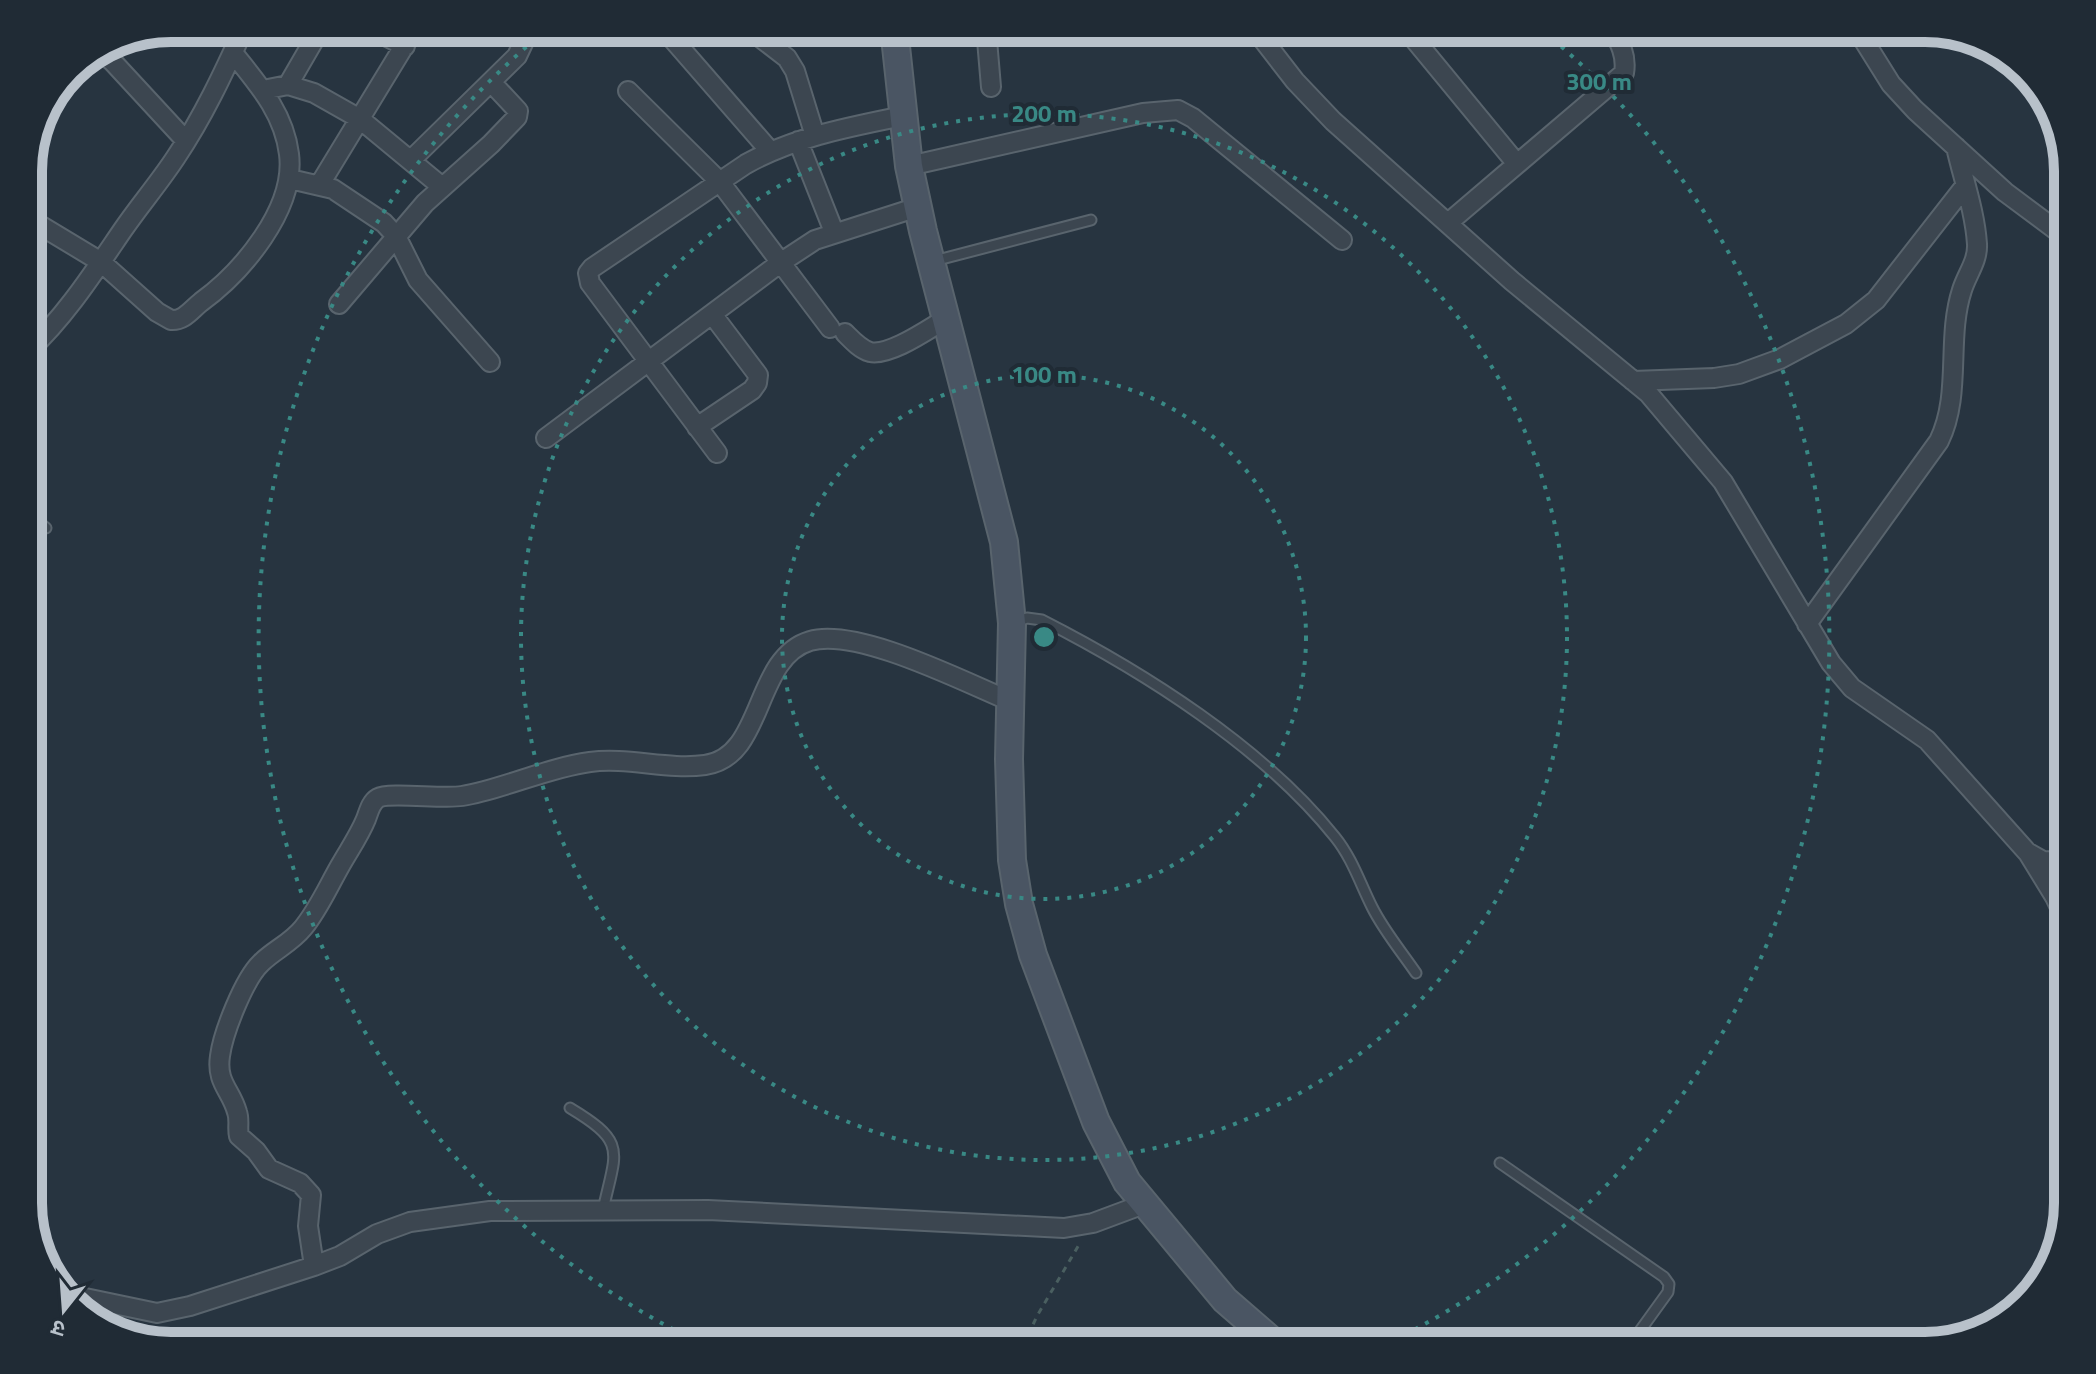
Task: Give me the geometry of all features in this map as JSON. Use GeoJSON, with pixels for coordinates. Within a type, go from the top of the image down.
{"type":"FeatureCollection","features":[{"type":"Feature","properties":{"kind":"street"},"geometry":{"type":"LineString","coordinates":[[42,338],[101,262],[186,141],[238,42]]}},
{"type":"Feature","properties":{"kind":"street"},"geometry":{"type":"LineString","coordinates":[[288,85],[313,42]]}},
{"type":"Feature","properties":{"kind":"street"},"geometry":{"type":"LineString","coordinates":[[397,42],[405,46]]}},
{"type":"Feature","properties":{"kind":"street"},"geometry":{"type":"LineString","coordinates":[[320,184],[407,42]]}},
{"type":"Feature","properties":{"kind":"street"},"geometry":{"type":"LineString","coordinates":[[411,160],[491,82],[523,48],[524,42]]}},
{"type":"Feature","properties":{"kind":"street"},"geometry":{"type":"LineString","coordinates":[[675,42],[770,151]]}},
{"type":"Feature","properties":{"kind":"street"},"geometry":{"type":"LineString","coordinates":[[766,42],[787,58],[795,71],[807,138],[834,232]]}},
{"type":"Feature","properties":{"kind":"street"},"geometry":{"type":"LineString","coordinates":[[895,42],[909,166],[944,320],[1004,542],[1012,623],[1012,860],[1019,904],[1033,955],[1096,1122],[1127,1182],[1225,1300],[1262,1332]]}},
{"type":"Feature","properties":{"kind":"street"},"geometry":{"type":"LineString","coordinates":[[987,42],[991,87]]}},
{"type":"Feature","properties":{"kind":"street"},"geometry":{"type":"LineString","coordinates":[[1265,42],[1295,81],[1333,121],[1512,281],[1648,393],[1723,482],[1831,663],[1852,688],[1927,740],[2027,852],[2054,895]]}},
{"type":"Feature","properties":{"kind":"street"},"geometry":{"type":"LineString","coordinates":[[1417,42],[1517,164]]}},
{"type":"Feature","properties":{"kind":"street"},"geometry":{"type":"LineString","coordinates":[[1448,223],[1624,73],[1625,63],[1618,42]]}},
{"type":"Feature","properties":{"kind":"street"},"geometry":{"type":"LineString","coordinates":[[1865,42],[1891,84],[1915,110],[2005,192],[2054,229]]}},
{"type":"Feature","properties":{"kind":"street"},"geometry":{"type":"LineString","coordinates":[[42,226],[101,262],[164,318],[177,321],[228,282],[267,229],[290,179],[286,134],[277,112],[233,53]]}},
{"type":"Feature","properties":{"kind":"street"},"geometry":{"type":"LineString","coordinates":[[109,59],[186,141]]}},
{"type":"Feature","properties":{"kind":"street"},"geometry":{"type":"LineString","coordinates":[[339,304],[441,186],[491,144],[517,117],[518,111],[514,105],[491,82]]}},
{"type":"Feature","properties":{"kind":"street"},"geometry":{"type":"LineString","coordinates":[[263,90],[288,85],[314,93],[360,119],[441,186]]}},
{"type":"Feature","properties":{"kind":"street"},"geometry":{"type":"LineString","coordinates":[[628,91],[720,182],[780,263],[838,331],[861,348],[872,353],[889,350],[944,320]]}},
{"type":"Feature","properties":{"kind":"street"},"geometry":{"type":"LineString","coordinates":[[909,166],[1143,113],[1178,110],[1193,118],[1342,240]]}},
{"type":"Feature","properties":{"kind":"street"},"geometry":{"type":"LineString","coordinates":[[717,453],[590,283],[588,273],[770,151],[807,138],[903,116]]}},
{"type":"Feature","properties":{"kind":"street"},"geometry":{"type":"LineString","coordinates":[[1807,624],[1939,441],[1945,428],[1952,396],[1960,299],[1974,264],[1977,247],[1956,147]]}},
{"type":"Feature","properties":{"kind":"street"},"geometry":{"type":"LineString","coordinates":[[290,179],[333,189],[371,213],[396,236],[418,280],[490,362]]}},
{"type":"Feature","properties":{"kind":"street"},"geometry":{"type":"LineString","coordinates":[[1633,381],[1739,374],[1780,359],[1846,324],[1876,300],[1965,186]]}},
{"type":"Feature","properties":{"kind":"street"},"geometry":{"type":"LineString","coordinates":[[546,438],[815,240],[918,207]]}},
{"type":"Feature","properties":{"kind":"street"},"geometry":{"type":"LineString","coordinates":[[697,427],[752,390],[757,383],[758,375],[712,314]]}},
{"type":"Feature","properties":{"kind":"street"},"geometry":{"type":"LineString","coordinates":[[314,1266],[308,1226],[311,1195],[300,1183],[269,1169],[239,1136],[237,1110],[222,1084],[219,1058],[253,972],[290,942],[309,920],[357,838],[373,801],[381,796],[462,796],[592,761],[707,765],[724,757],[740,743],[773,673],[788,653],[810,641],[836,640],[881,649],[1010,701]]}},
{"type":"Feature","properties":{"kind":"street"},"geometry":{"type":"LineString","coordinates":[[2027,852],[2043,861],[2054,861]]}},
{"type":"Feature","properties":{"kind":"street"},"geometry":{"type":"LineString","coordinates":[[104,1302],[157,1313],[190,1306],[314,1266],[340,1256],[377,1234],[410,1222],[490,1211],[740,1211],[1064,1228],[1093,1223],[1144,1204]]}},
{"type":"Feature","properties":{"kind":"lane"},"geometry":{"type":"LineString","coordinates":[[931,262],[1091,220]]}},
{"type":"Feature","properties":{"kind":"lane"},"geometry":{"type":"LineString","coordinates":[[42,525],[46,528]]}},
{"type":"Feature","properties":{"kind":"lane"},"geometry":{"type":"LineString","coordinates":[[1012,623],[1027,618],[1042,620],[1065,632],[1194,708],[1270,771],[1335,837],[1357,872],[1387,933],[1416,973]]}},
{"type":"Feature","properties":{"kind":"lane"},"geometry":{"type":"LineString","coordinates":[[570,1108],[598,1125],[610,1138],[614,1149],[603,1210]]}},
{"type":"Feature","properties":{"kind":"lane"},"geometry":{"type":"LineString","coordinates":[[1500,1163],[1664,1277],[1669,1284],[1668,1292],[1639,1332]]}},
{"type":"Feature","properties":{"kind":"path"},"geometry":{"type":"LineString","coordinates":[[1030,1332],[1093,1223]]}}]}
